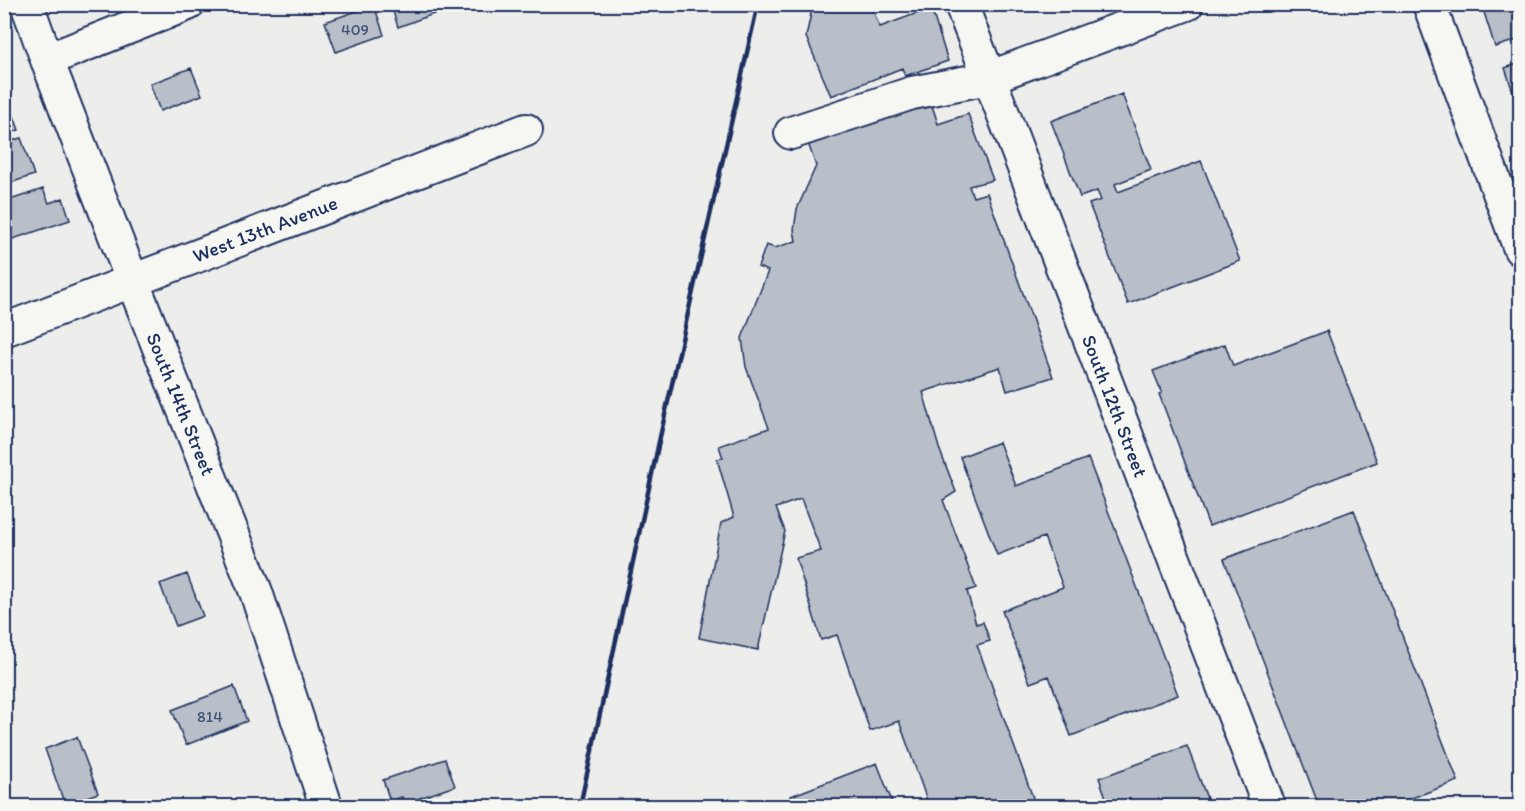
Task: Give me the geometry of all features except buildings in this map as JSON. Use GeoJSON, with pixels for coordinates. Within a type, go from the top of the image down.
{"type":"FeatureCollection","features":[{"type":"Feature","properties":{"kind":"street","name":"South 14th Street"},"geometry":{"type":"LineString","coordinates":[[27,4],[132,280],[256,592],[326,807]]}},
{"type":"Feature","properties":{"kind":"street"},"geometry":{"type":"LineString","coordinates":[[47,60],[188,4]]}},
{"type":"Feature","properties":{"kind":"street","name":"South 12th Street"},"geometry":{"type":"LineString","coordinates":[[961,4],[1269,807]]}},
{"type":"Feature","properties":{"kind":"street"},"geometry":{"type":"LineString","coordinates":[[790,133],[912,93],[988,78],[1188,4]]}},
{"type":"Feature","properties":{"kind":"street"},"geometry":{"type":"LineString","coordinates":[[1428,4],[1521,249]]}},
{"type":"Feature","properties":{"kind":"street","name":"West 13th Avenue"},"geometry":{"type":"LineString","coordinates":[[4,330],[526,130]]}},
{"type":"Feature","properties":{"kind":"railway"},"geometry":{"type":"LineString","coordinates":[[580,806],[660,437],[758,4]]}}]}
